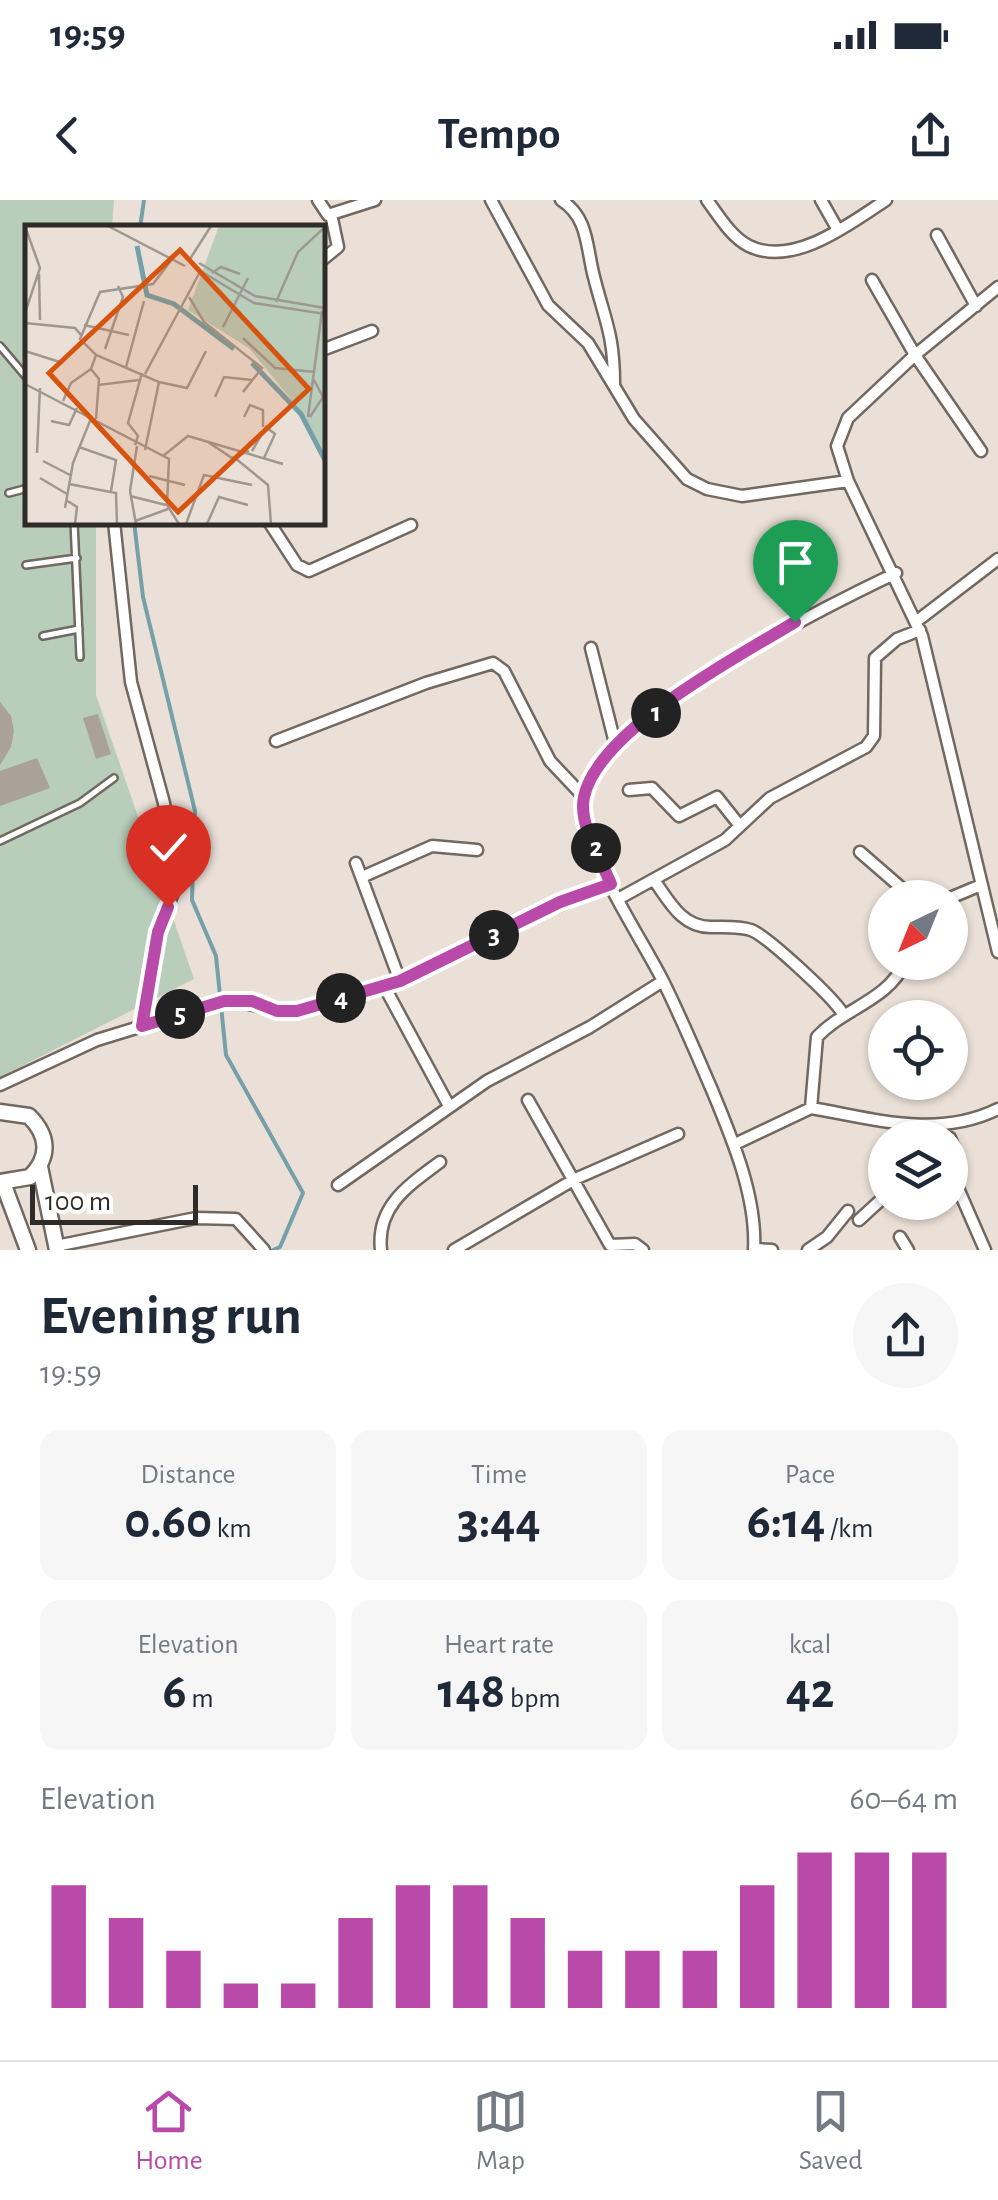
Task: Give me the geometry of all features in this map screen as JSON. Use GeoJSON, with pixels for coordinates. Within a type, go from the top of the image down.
{"type":"FeatureCollection","features":[{"type":"Feature","properties":{"kind":"main road"},"geometry":{"type":"LineString","coordinates":[[0,1111],[29,1116],[45,1139],[40,1167],[57,1248]]}},
{"type":"Feature","properties":{"kind":"main road"},"geometry":{"type":"LineString","coordinates":[[28,1250],[1,1182],[30,1177],[40,1167]]}},
{"type":"Feature","properties":{"kind":"street"},"geometry":{"type":"LineString","coordinates":[[318,200],[324,213],[331,214],[375,200]]}},
{"type":"Feature","properties":{"kind":"street"},"geometry":{"type":"LineString","coordinates":[[491,200],[548,305],[588,343],[662,456],[687,479],[707,490],[742,496],[848,481]]}},
{"type":"Feature","properties":{"kind":"street"},"geometry":{"type":"LineString","coordinates":[[562,200],[576,212],[586,234],[594,276],[612,329],[614,385]]}},
{"type":"Feature","properties":{"kind":"street"},"geometry":{"type":"LineString","coordinates":[[707,200],[738,239],[754,248],[797,247],[838,230],[886,200]]}},
{"type":"Feature","properties":{"kind":"street"},"geometry":{"type":"LineString","coordinates":[[821,200],[838,230]]}},
{"type":"Feature","properties":{"kind":"street"},"geometry":{"type":"LineString","coordinates":[[325,258],[338,250],[331,214]]}},
{"type":"Feature","properties":{"kind":"street"},"geometry":{"type":"LineString","coordinates":[[936,235],[976,306]]}},
{"type":"Feature","properties":{"kind":"street"},"geometry":{"type":"LineString","coordinates":[[872,280],[915,355],[982,451]]}},
{"type":"Feature","properties":{"kind":"street"},"geometry":{"type":"LineString","coordinates":[[998,288],[915,355],[848,418],[837,446],[848,481],[896,573],[918,626],[998,952]]}},
{"type":"Feature","properties":{"kind":"street"},"geometry":{"type":"LineString","coordinates":[[325,349],[372,331]]}},
{"type":"Feature","properties":{"kind":"street"},"geometry":{"type":"LineString","coordinates":[[114,525],[131,682],[164,803],[174,869],[174,890],[158,932],[142,1026]]}},
{"type":"Feature","properties":{"kind":"street"},"geometry":{"type":"LineString","coordinates":[[271,525],[297,565],[309,571],[411,525]]}},
{"type":"Feature","properties":{"kind":"street"},"geometry":{"type":"LineString","coordinates":[[618,899],[724,840],[770,798],[869,744],[874,736],[875,658],[998,559]]}},
{"type":"Feature","properties":{"kind":"street"},"geometry":{"type":"LineString","coordinates":[[772,1250],[754,1250],[734,1144],[663,981],[611,884],[586,822],[584,797],[596,770],[645,721],[795,622],[896,573]]}},
{"type":"Feature","properties":{"kind":"street"},"geometry":{"type":"LineString","coordinates":[[591,648],[616,747]]}},
{"type":"Feature","properties":{"kind":"street"},"geometry":{"type":"LineString","coordinates":[[276,741],[426,683],[493,663],[504,671],[557,772],[584,797]]}},
{"type":"Feature","properties":{"kind":"street"},"geometry":{"type":"LineString","coordinates":[[629,790],[652,788],[679,816],[717,798],[740,826]]}},
{"type":"Feature","properties":{"kind":"street"},"geometry":{"type":"LineString","coordinates":[[362,877],[432,846],[477,850]]}},
{"type":"Feature","properties":{"kind":"street"},"geometry":{"type":"LineString","coordinates":[[860,852],[892,880]]}},
{"type":"Feature","properties":{"kind":"street"},"geometry":{"type":"LineString","coordinates":[[356,863],[400,981]]}},
{"type":"Feature","properties":{"kind":"street"},"geometry":{"type":"LineString","coordinates":[[654,880],[694,925],[745,929],[760,935],[826,990],[843,1014]]}},
{"type":"Feature","properties":{"kind":"street"},"geometry":{"type":"LineString","coordinates":[[0,1085],[41,1064],[219,1002],[252,1001],[286,1012],[400,981],[560,902],[611,884]]}},
{"type":"Feature","properties":{"kind":"street"},"geometry":{"type":"LineString","coordinates":[[968,891],[980,886]]}},
{"type":"Feature","properties":{"kind":"street"},"geometry":{"type":"LineString","coordinates":[[986,910],[998,905]]}},
{"type":"Feature","properties":{"kind":"street"},"geometry":{"type":"LineString","coordinates":[[812,1108],[814,1044],[843,1014],[884,992],[892,980]]}},
{"type":"Feature","properties":{"kind":"street"},"geometry":{"type":"LineString","coordinates":[[338,1185],[449,1106],[663,981]]}},
{"type":"Feature","properties":{"kind":"street"},"geometry":{"type":"LineString","coordinates":[[383,984],[449,1106]]}},
{"type":"Feature","properties":{"kind":"street"},"geometry":{"type":"LineString","coordinates":[[528,1100],[610,1245],[635,1244],[643,1250]]}},
{"type":"Feature","properties":{"kind":"street"},"geometry":{"type":"LineString","coordinates":[[734,1144],[812,1108],[877,1120]]}},
{"type":"Feature","properties":{"kind":"street"},"geometry":{"type":"LineString","coordinates":[[968,1128],[998,1109]]}},
{"type":"Feature","properties":{"kind":"street"},"geometry":{"type":"LineString","coordinates":[[454,1250],[575,1178],[678,1134]]}},
{"type":"Feature","properties":{"kind":"street"},"geometry":{"type":"LineString","coordinates":[[381,1250],[381,1229],[389,1207],[440,1162]]}},
{"type":"Feature","properties":{"kind":"street"},"geometry":{"type":"LineString","coordinates":[[968,1210],[985,1250]]}},
{"type":"Feature","properties":{"kind":"street"},"geometry":{"type":"LineString","coordinates":[[808,1250],[827,1237],[848,1211]]}},
{"type":"Feature","properties":{"kind":"street"},"geometry":{"type":"LineString","coordinates":[[860,1220],[868,1212]]}},
{"type":"Feature","properties":{"kind":"street"},"geometry":{"type":"LineString","coordinates":[[57,1248],[196,1218],[236,1218],[260,1246]]}},
{"type":"Feature","properties":{"kind":"street"},"geometry":{"type":"LineString","coordinates":[[900,1237],[908,1250]]}},
{"type":"Feature","properties":{"kind":"lane"},"geometry":{"type":"LineString","coordinates":[[0,346],[25,375]]}},
{"type":"Feature","properties":{"kind":"lane"},"geometry":{"type":"LineString","coordinates":[[9,493],[25,489]]}},
{"type":"Feature","properties":{"kind":"lane"},"geometry":{"type":"LineString","coordinates":[[74,525],[80,657]]}},
{"type":"Feature","properties":{"kind":"lane"},"geometry":{"type":"LineString","coordinates":[[26,565],[77,558]]}},
{"type":"Feature","properties":{"kind":"lane"},"geometry":{"type":"LineString","coordinates":[[43,636],[79,630]]}},
{"type":"Feature","properties":{"kind":"lane"},"geometry":{"type":"LineString","coordinates":[[0,842],[80,803],[114,778]]}},
{"type":"Feature","properties":{"kind":"green space"},"geometry":{"type":"Polygon","coordinates":[[[0,200],[114,200],[112,225],[25,225],[25,525],[96,525],[96,695],[194,979],[0,1077],[0,200]]]}},
{"type":"Feature","properties":{"kind":"building"},"geometry":{"type":"Polygon","coordinates":[[[0,702],[11,716],[14,731],[11,747],[0,765],[0,702]]]}},
{"type":"Feature","properties":{"kind":"building"},"geometry":{"type":"Polygon","coordinates":[[[98,714],[111,754],[96,759],[83,718],[98,714]]]}},
{"type":"Feature","properties":{"kind":"building"},"geometry":{"type":"Polygon","coordinates":[[[37,758],[50,788],[0,806],[0,771],[37,758]]]}},
{"type":"Feature","properties":{"kind":"waterway"},"geometry":{"type":"LineString","coordinates":[[140,225],[144,200]]}},
{"type":"Feature","properties":{"kind":"waterway"},"geometry":{"type":"LineString","coordinates":[[134,525],[143,597],[195,811],[192,900],[216,956],[226,1055],[303,1193],[280,1247],[273,1250]]}},
{"type":"Feature","properties":{"kind":"route"},"geometry":{"type":"LineString","coordinates":[[168,907],[158,932],[142,1026],[224,1001],[252,1001],[277,1011],[297,1011],[400,981],[560,902],[611,884],[583,807],[596,770],[634,729],[795,622]]}}]}
